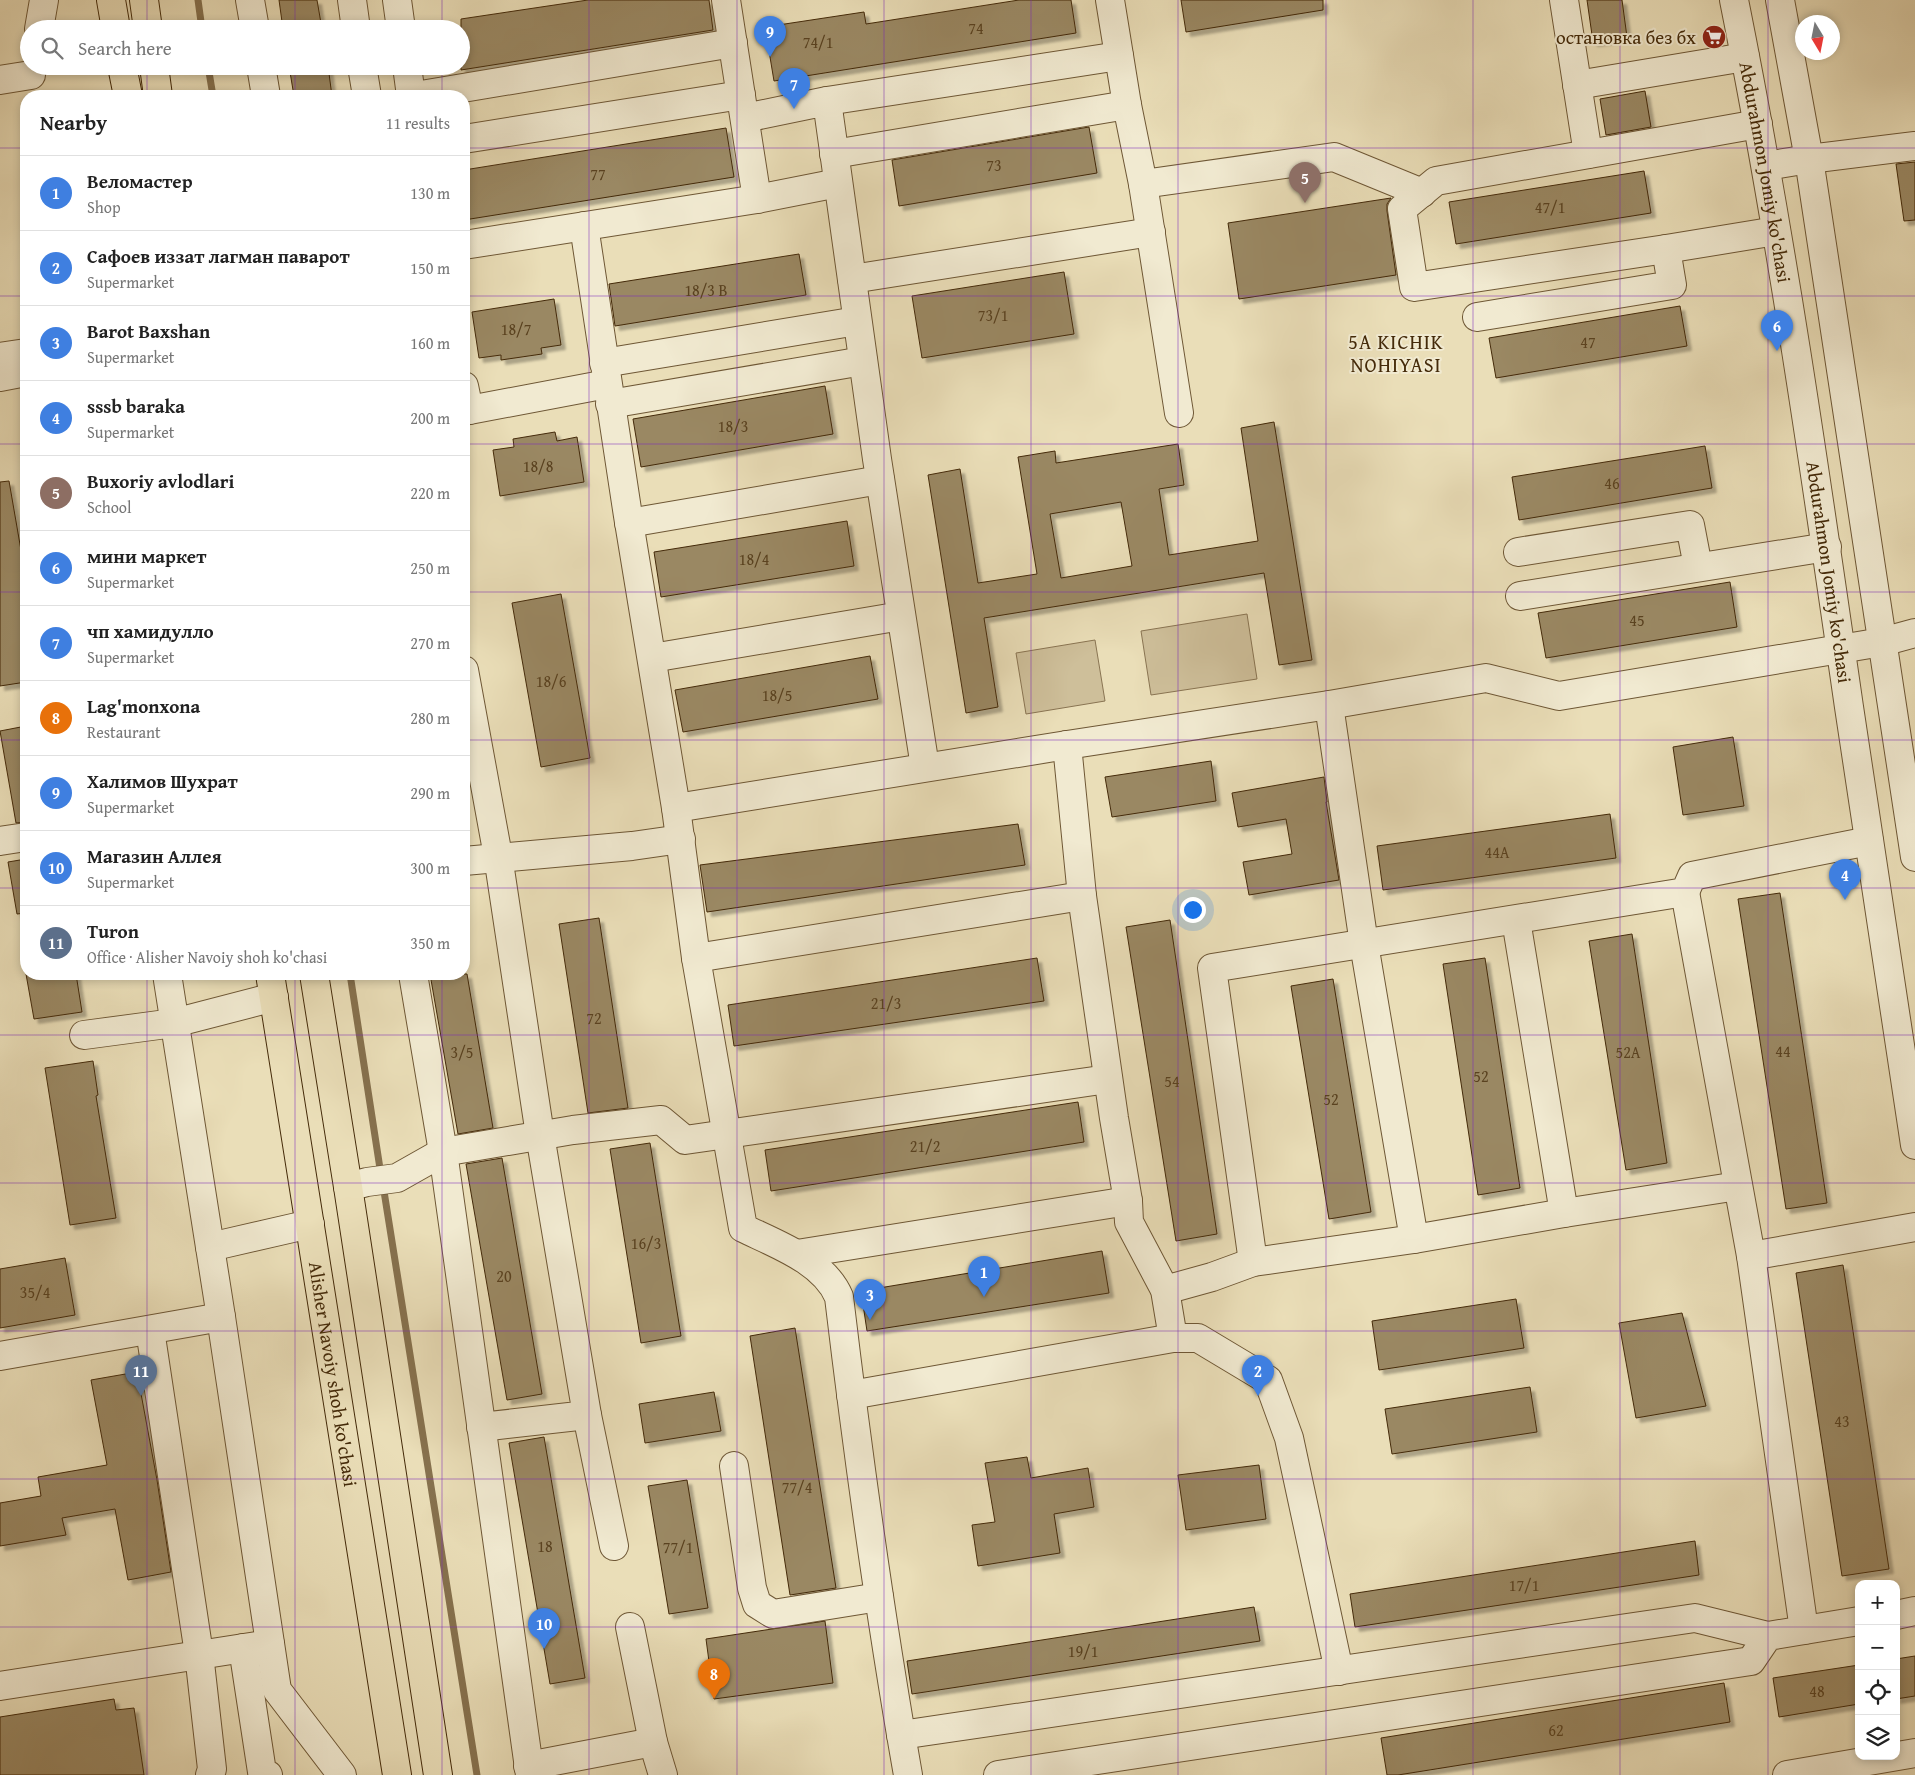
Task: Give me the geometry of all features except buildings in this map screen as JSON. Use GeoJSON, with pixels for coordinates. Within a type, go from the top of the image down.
{"type":"FeatureCollection","features":[{"type":"Feature","properties":{"kind":"main road"},"geometry":{"type":"LineString","coordinates":[[111,0],[114,20]]}},
{"type":"Feature","properties":{"kind":"main road"},"geometry":{"type":"LineString","coordinates":[[144,0],[147,20]]}},
{"type":"Feature","properties":{"kind":"main road"},"geometry":{"type":"LineString","coordinates":[[124,75],[127,90]]}},
{"type":"Feature","properties":{"kind":"main road"},"geometry":{"type":"LineString","coordinates":[[155,75],[157,90]]}},
{"type":"Feature","properties":{"kind":"main road"},"geometry":{"type":"LineString","coordinates":[[315,980],[358,1185],[438,1775]]}},
{"type":"Feature","properties":{"kind":"main road","name":"Alisher Navoiy shoh ko'chasi"},"geometry":{"type":"LineString","coordinates":[[272,985],[397,1775]]}},
{"type":"Feature","properties":{"kind":"street"},"geometry":{"type":"LineString","coordinates":[[41,20],[44,0]]}},
{"type":"Feature","properties":{"kind":"street"},"geometry":{"type":"LineString","coordinates":[[250,0],[253,20]]}},
{"type":"Feature","properties":{"kind":"street"},"geometry":{"type":"LineString","coordinates":[[352,0],[355,20]]}},
{"type":"Feature","properties":{"kind":"street"},"geometry":{"type":"LineString","coordinates":[[397,0],[400,20]]}},
{"type":"Feature","properties":{"kind":"street"},"geometry":{"type":"LineString","coordinates":[[726,0],[758,199]]}},
{"type":"Feature","properties":{"kind":"street"},"geometry":{"type":"LineString","coordinates":[[1110,0],[1127,105],[1143,184],[1179,413]]}},
{"type":"Feature","properties":{"kind":"street"},"geometry":{"type":"LineString","coordinates":[[1564,0],[1588,154]]}},
{"type":"Feature","properties":{"kind":"street","name":"Abdurahmon Jomiy ko'chasi"},"geometry":{"type":"LineString","coordinates":[[1734,0],[1766,166],[1827,547],[1915,1145]]}},
{"type":"Feature","properties":{"kind":"street"},"geometry":{"type":"LineString","coordinates":[[1780,0],[1809,159],[1915,857]]}},
{"type":"Feature","properties":{"kind":"street"},"geometry":{"type":"LineString","coordinates":[[452,90],[733,44]]}},
{"type":"Feature","properties":{"kind":"street"},"geometry":{"type":"LineString","coordinates":[[470,137],[743,106],[827,101],[1119,56]]}},
{"type":"Feature","properties":{"kind":"street"},"geometry":{"type":"LineString","coordinates":[[1577,85],[1746,57]]}},
{"type":"Feature","properties":{"kind":"street"},"geometry":{"type":"LineString","coordinates":[[262,75],[265,90]]}},
{"type":"Feature","properties":{"kind":"street"},"geometry":{"type":"LineString","coordinates":[[364,75],[366,90]]}},
{"type":"Feature","properties":{"kind":"street"},"geometry":{"type":"LineString","coordinates":[[408,75],[410,90]]}},
{"type":"Feature","properties":{"kind":"street"},"geometry":{"type":"LineString","coordinates":[[0,80],[32,79]]}},
{"type":"Feature","properties":{"kind":"street"},"geometry":{"type":"LineString","coordinates":[[827,101],[880,480],[925,768]]}},
{"type":"Feature","properties":{"kind":"street"},"geometry":{"type":"LineString","coordinates":[[834,154],[1127,105]]}},
{"type":"Feature","properties":{"kind":"street"},"geometry":{"type":"LineString","coordinates":[[1758,124],[1436,181],[1402,208],[1414,287],[1776,231]]}},
{"type":"Feature","properties":{"kind":"street"},"geometry":{"type":"LineString","coordinates":[[1766,166],[1915,146]]}},
{"type":"Feature","properties":{"kind":"street"},"geometry":{"type":"LineString","coordinates":[[1143,184],[1334,157],[1422,193]]}},
{"type":"Feature","properties":{"kind":"street"},"geometry":{"type":"LineString","coordinates":[[470,244],[758,199],[838,183]]}},
{"type":"Feature","properties":{"kind":"street"},"geometry":{"type":"LineString","coordinates":[[584,226],[607,384],[676,808],[696,958],[743,1228],[798,1254],[834,1285],[839,1296],[879,1597],[908,1775]]}},
{"type":"Feature","properties":{"kind":"street"},"geometry":{"type":"LineString","coordinates":[[852,279],[1151,232]]}},
{"type":"Feature","properties":{"kind":"street"},"geometry":{"type":"LineString","coordinates":[[1477,318],[1672,285],[1666,249]]}},
{"type":"Feature","properties":{"kind":"street"},"geometry":{"type":"LineString","coordinates":[[607,384],[857,321]]}},
{"type":"Feature","properties":{"kind":"street"},"geometry":{"type":"LineString","coordinates":[[0,357],[20,354]]}},
{"type":"Feature","properties":{"kind":"street"},"geometry":{"type":"LineString","coordinates":[[470,401],[607,384],[863,361]]}},
{"type":"Feature","properties":{"kind":"street"},"geometry":{"type":"LineString","coordinates":[[0,377],[20,373]]}},
{"type":"Feature","properties":{"kind":"street"},"geometry":{"type":"LineString","coordinates":[[629,522],[880,480]]}},
{"type":"Feature","properties":{"kind":"street"},"geometry":{"type":"LineString","coordinates":[[1518,552],[1690,525],[1698,568]]}},
{"type":"Feature","properties":{"kind":"street"},"geometry":{"type":"LineString","coordinates":[[1520,596],[1827,547]]}},
{"type":"Feature","properties":{"kind":"street"},"geometry":{"type":"LineString","coordinates":[[652,658],[901,616]]}},
{"type":"Feature","properties":{"kind":"street"},"geometry":{"type":"LineString","coordinates":[[676,808],[1067,745],[1329,706],[1486,678],[1559,696],[1882,642],[1915,633]]}},
{"type":"Feature","properties":{"kind":"street"},"geometry":{"type":"LineString","coordinates":[[1329,706],[1364,944],[1414,1239]]}},
{"type":"Feature","properties":{"kind":"street"},"geometry":{"type":"LineString","coordinates":[[470,711],[498,856],[540,1135],[587,1415],[614,1546]]}},
{"type":"Feature","properties":{"kind":"street"},"geometry":{"type":"LineString","coordinates":[[1067,745],[1082,896],[1108,1079],[1128,1201],[1129,1222],[1165,1290],[1173,1338]]}},
{"type":"Feature","properties":{"kind":"street"},"geometry":{"type":"LineString","coordinates":[[0,841],[20,838]]}},
{"type":"Feature","properties":{"kind":"street"},"geometry":{"type":"LineString","coordinates":[[470,860],[498,856],[632,846],[680,839]]}},
{"type":"Feature","properties":{"kind":"street"},"geometry":{"type":"LineString","coordinates":[[1804,1630],[1751,1256],[1685,892],[1692,876],[1869,841]]}},
{"type":"Feature","properties":{"kind":"street"},"geometry":{"type":"LineString","coordinates":[[1253,1262],[1212,968],[1685,892]]}},
{"type":"Feature","properties":{"kind":"street"},"geometry":{"type":"LineString","coordinates":[[696,958],[1082,896]]}},
{"type":"Feature","properties":{"kind":"street"},"geometry":{"type":"LineString","coordinates":[[1516,920],[1564,1213]]}},
{"type":"Feature","properties":{"kind":"street"},"geometry":{"type":"LineString","coordinates":[[167,980],[210,1246],[277,1690],[342,1775]]}},
{"type":"Feature","properties":{"kind":"street"},"geometry":{"type":"LineString","coordinates":[[414,980],[443,1152],[529,1770],[653,1742]]}},
{"type":"Feature","properties":{"kind":"street"},"geometry":{"type":"LineString","coordinates":[[84,1035],[174,1023],[272,985]]}},
{"type":"Feature","properties":{"kind":"street"},"geometry":{"type":"LineString","coordinates":[[358,1185],[397,1178],[443,1152],[540,1135],[661,1120],[685,1140],[1108,1079]]}},
{"type":"Feature","properties":{"kind":"street"},"geometry":{"type":"LineString","coordinates":[[1165,1290],[1212,1277],[1253,1262],[1414,1239],[1738,1186]]}},
{"type":"Feature","properties":{"kind":"street"},"geometry":{"type":"LineString","coordinates":[[798,1254],[1128,1201]]}},
{"type":"Feature","properties":{"kind":"street"},"geometry":{"type":"LineString","coordinates":[[210,1246],[310,1224]]}},
{"type":"Feature","properties":{"kind":"street"},"geometry":{"type":"LineString","coordinates":[[1751,1256],[1915,1227]]}},
{"type":"Feature","properties":{"kind":"street"},"geometry":{"type":"LineString","coordinates":[[0,1356],[221,1317]]}},
{"type":"Feature","properties":{"kind":"street"},"geometry":{"type":"LineString","coordinates":[[150,1330],[199,1654],[212,1769],[210,1775]]}},
{"type":"Feature","properties":{"kind":"street"},"geometry":{"type":"LineString","coordinates":[[851,1395],[1173,1338],[1198,1338],[1268,1380],[1289,1438],[1338,1671]]}},
{"type":"Feature","properties":{"kind":"street"},"geometry":{"type":"LineString","coordinates":[[481,1427],[587,1415]]}},
{"type":"Feature","properties":{"kind":"street"},"geometry":{"type":"LineString","coordinates":[[734,1466],[752,1588],[757,1604],[773,1614],[879,1597]]}},
{"type":"Feature","properties":{"kind":"street"},"geometry":{"type":"LineString","coordinates":[[1900,1614],[1915,1612]]}},
{"type":"Feature","properties":{"kind":"street"},"geometry":{"type":"LineString","coordinates":[[901,1735],[1695,1618],[1768,1636],[1855,1622]]}},
{"type":"Feature","properties":{"kind":"street"},"geometry":{"type":"LineString","coordinates":[[630,1627],[653,1742],[663,1775]]}},
{"type":"Feature","properties":{"kind":"street"},"geometry":{"type":"LineString","coordinates":[[998,1775],[1751,1660],[1768,1636]]}},
{"type":"Feature","properties":{"kind":"street"},"geometry":{"type":"LineString","coordinates":[[0,1686],[270,1644]]}},
{"type":"Feature","properties":{"kind":"street"},"geometry":{"type":"LineString","coordinates":[[243,1648],[262,1772],[268,1775]]}},
{"type":"Feature","properties":{"kind":"street"},"geometry":{"type":"LineString","coordinates":[[1787,1775],[1915,1753]]}},
{"type":"Feature","properties":{"kind":"shaded area"},"geometry":{"type":"Polygon","coordinates":[[[1247,614],[1257,679],[1151,695],[1141,631],[1247,614]]]}},
{"type":"Feature","properties":{"kind":"shaded area"},"geometry":{"type":"Polygon","coordinates":[[[1095,640],[1105,701],[1026,714],[1016,653],[1095,640]]]}},
{"type":"Feature","properties":{"kind":"waterway"},"geometry":{"type":"LineString","coordinates":[[198,0],[201,20]]}},
{"type":"Feature","properties":{"kind":"waterway"},"geometry":{"type":"LineString","coordinates":[[210,75],[212,90]]}},
{"type":"Feature","properties":{"kind":"waterway"},"geometry":{"type":"LineString","coordinates":[[351,980],[381,1175]]}},
{"type":"Feature","properties":{"kind":"waterway"},"geometry":{"type":"LineString","coordinates":[[383,1185],[477,1775]]}},
{"type":"Feature","properties":{"kind":"place","name":"остановка без бх"},"geometry":{"type":"Point","coordinates":[1714,37]}},
{"type":"Feature","properties":{"kind":"place","name":"Халимов Шухрат"},"geometry":{"type":"Point","coordinates":[770,57]}},
{"type":"Feature","properties":{"kind":"place","name":"чп хамидулло"},"geometry":{"type":"Point","coordinates":[794,109]}},
{"type":"Feature","properties":{"kind":"place","name":"Buxoriy avlodlari"},"geometry":{"type":"Point","coordinates":[1305,203]}},
{"type":"Feature","properties":{"kind":"place","name":"мини маркет"},"geometry":{"type":"Point","coordinates":[1777,351]}},
{"type":"Feature","properties":{"kind":"place","name":"sssb baraka"},"geometry":{"type":"Point","coordinates":[1845,900]}},
{"type":"Feature","properties":{"kind":"place","name":"Веломастер"},"geometry":{"type":"Point","coordinates":[984,1297]}},
{"type":"Feature","properties":{"kind":"place","name":"Barot Baxshan"},"geometry":{"type":"Point","coordinates":[870,1320]}},
{"type":"Feature","properties":{"kind":"place","name":"Turon"},"geometry":{"type":"Point","coordinates":[141,1396]}},
{"type":"Feature","properties":{"kind":"place","name":"Сафоев иззат лагман паварот"},"geometry":{"type":"Point","coordinates":[1258,1396]}},
{"type":"Feature","properties":{"kind":"place","name":"Магазин Аллея"},"geometry":{"type":"Point","coordinates":[544,1649]}},
{"type":"Feature","properties":{"kind":"place","name":"Lag'monxona"},"geometry":{"type":"Point","coordinates":[714,1699]}},
{"type":"Feature","properties":{"kind":"district","name":"5A KICHIK NOHIYASI"},"geometry":{"type":"Point","coordinates":[1396,352]}}]}
